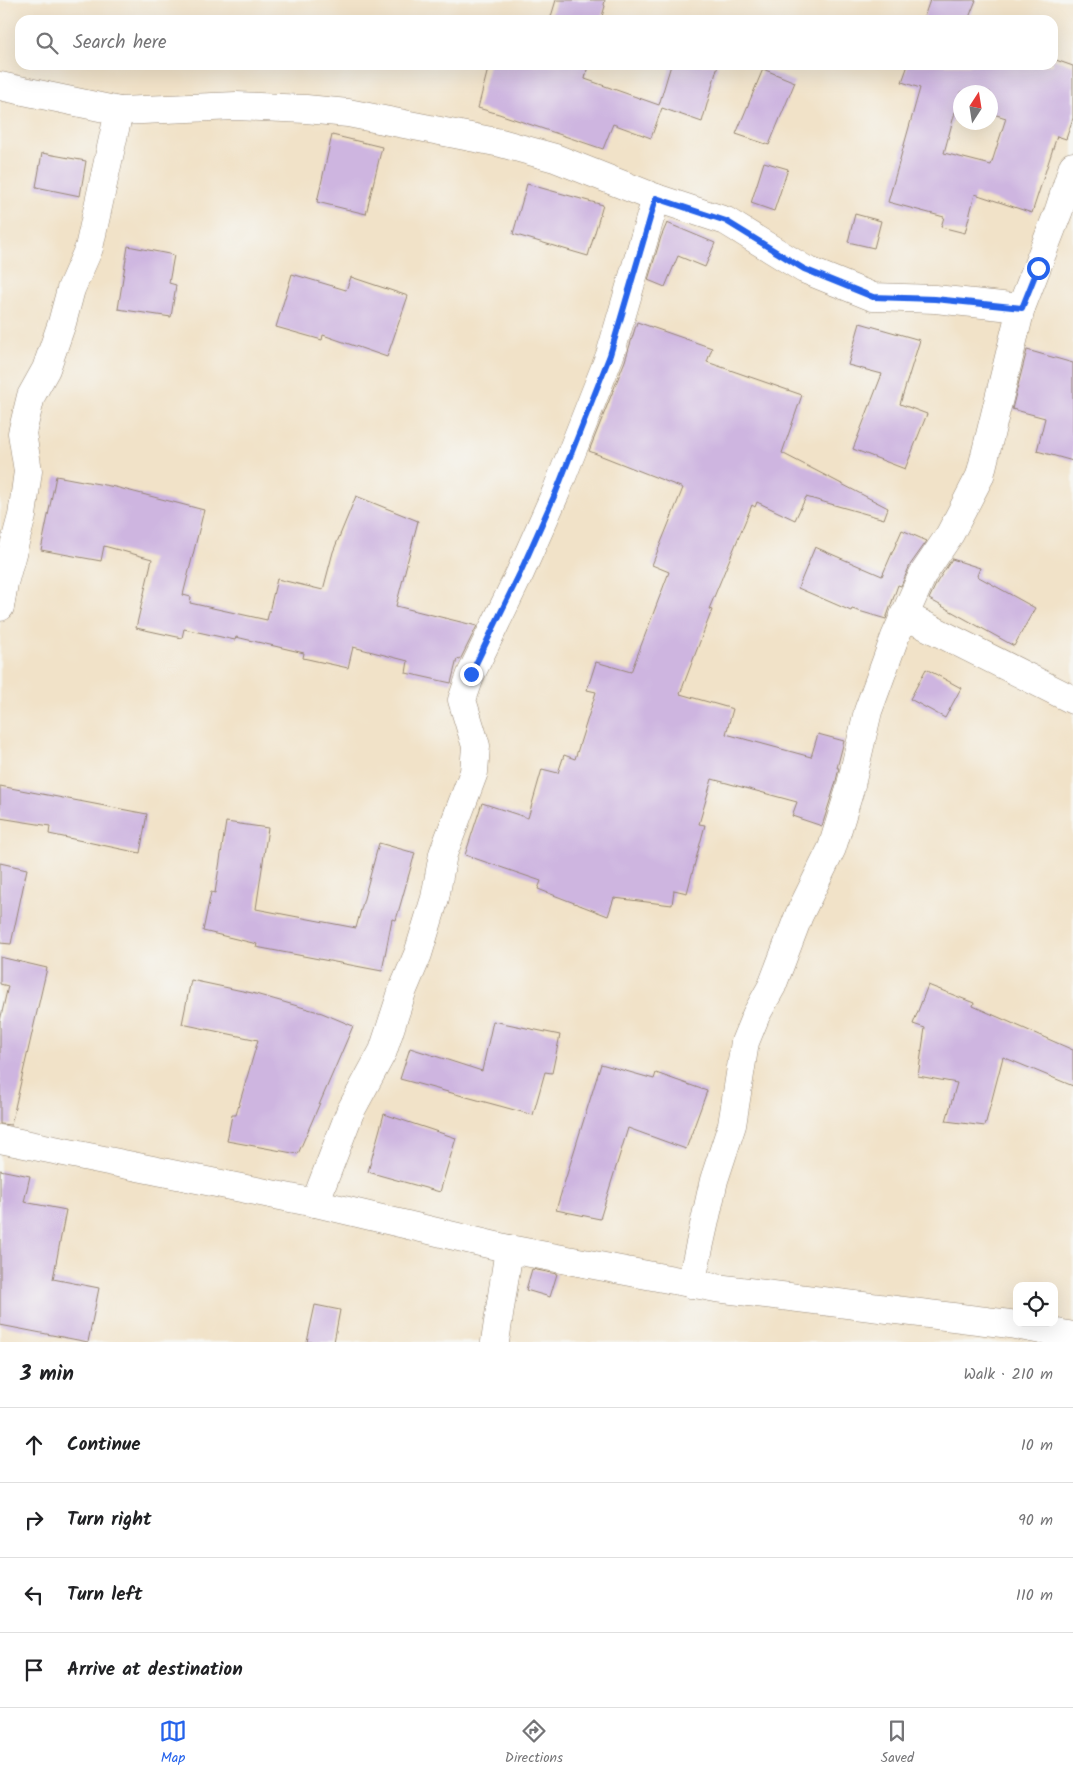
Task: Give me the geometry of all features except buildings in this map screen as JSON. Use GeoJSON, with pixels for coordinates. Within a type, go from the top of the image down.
{"type":"FeatureCollection","features":[{"type":"Feature","properties":{"kind":"street"},"geometry":{"type":"LineString","coordinates":[[0,86],[119,111],[236,106],[306,108],[348,113],[501,143],[546,155],[656,198],[726,221],[804,269],[873,297],[935,299],[1022,308]]}},
{"type":"Feature","properties":{"kind":"street"},"geometry":{"type":"LineString","coordinates":[[0,607],[4,583],[22,516],[28,471],[22,432],[32,396],[46,369],[62,323],[71,289],[89,248],[119,111]]}},
{"type":"Feature","properties":{"kind":"street"},"geometry":{"type":"LineString","coordinates":[[691,1284],[714,1180],[732,1125],[745,1042],[756,1015],[772,986],[799,915],[832,848],[850,789],[868,711],[904,615],[923,574],[950,534],[980,476],[1022,308],[1059,210],[1073,166]]}},
{"type":"Feature","properties":{"kind":"street"},"geometry":{"type":"LineString","coordinates":[[315,1203],[350,1112],[382,1051],[402,992],[418,954],[435,898],[443,854],[474,772],[476,746],[462,700],[468,682],[556,492],[610,355],[656,198]]}},
{"type":"Feature","properties":{"kind":"street"},"geometry":{"type":"LineString","coordinates":[[904,615],[1073,700]]}},
{"type":"Feature","properties":{"kind":"street"},"geometry":{"type":"LineString","coordinates":[[0,1138],[315,1203],[509,1249],[691,1284],[725,1290],[1010,1324],[1073,1336]]}},
{"type":"Feature","properties":{"kind":"street"},"geometry":{"type":"LineString","coordinates":[[495,1342],[509,1249]]}},
{"type":"Feature","properties":{"kind":"route"},"geometry":{"type":"LineString","coordinates":[[471,674],[520,573],[556,492],[610,355],[656,198],[726,221],[804,269],[873,297],[977,302],[1022,308],[1038,268]]}}]}
